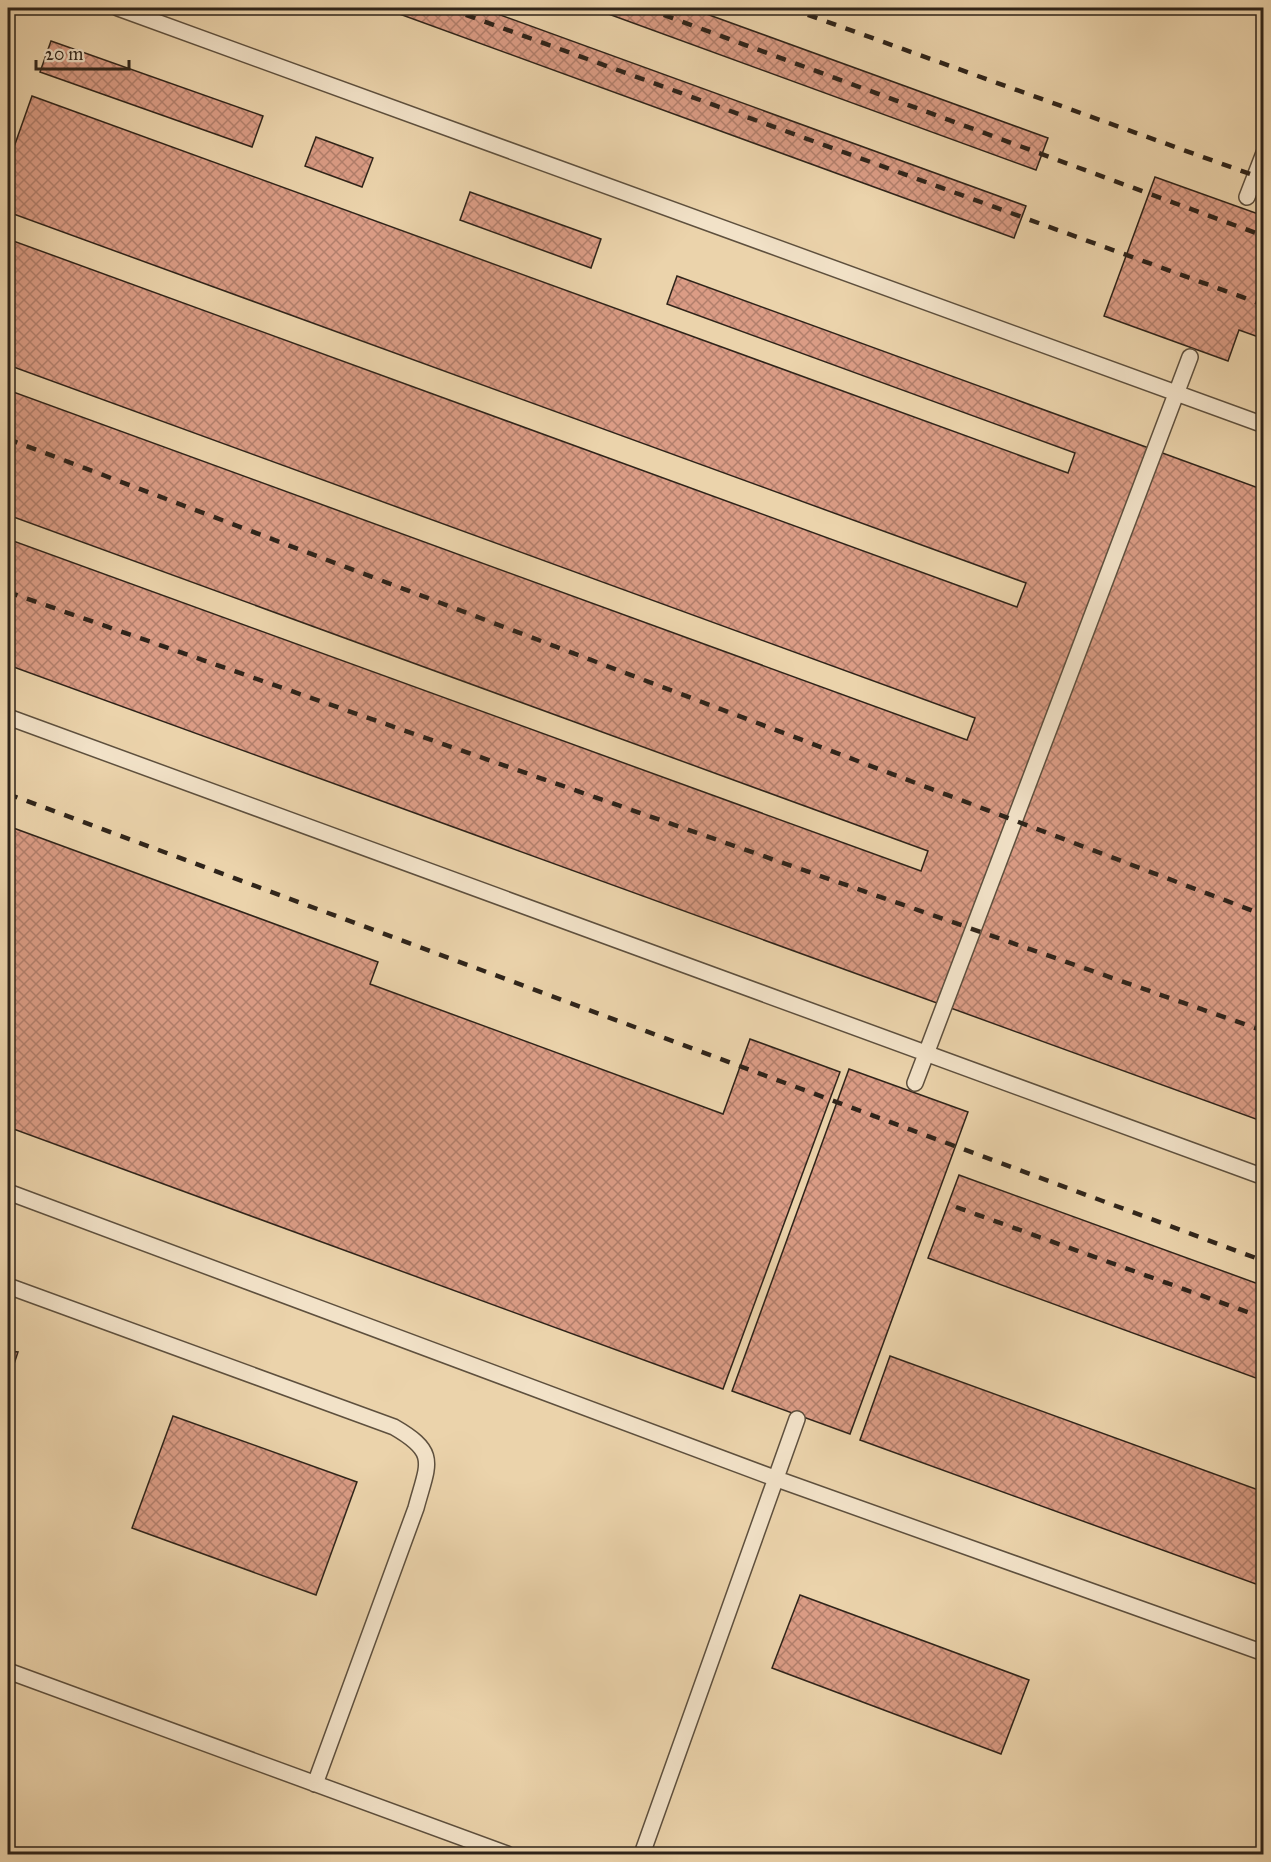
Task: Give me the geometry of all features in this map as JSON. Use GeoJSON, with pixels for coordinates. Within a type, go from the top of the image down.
{"type":"FeatureCollection","features":[{"type":"Feature","properties":{"kind":"lane"},"geometry":{"type":"LineString","coordinates":[[118,8],[1263,425]]}},
{"type":"Feature","properties":{"kind":"lane"},"geometry":{"type":"LineString","coordinates":[[1247,197],[1263,153]]}},
{"type":"Feature","properties":{"kind":"lane"},"geometry":{"type":"LineString","coordinates":[[915,1083],[1190,357]]}},
{"type":"Feature","properties":{"kind":"lane"},"geometry":{"type":"LineString","coordinates":[[8,717],[1263,1177]]}},
{"type":"Feature","properties":{"kind":"lane"},"geometry":{"type":"LineString","coordinates":[[8,1192],[777,1479],[1263,1653]]}},
{"type":"Feature","properties":{"kind":"lane"},"geometry":{"type":"LineString","coordinates":[[8,1286],[394,1427],[418,1441],[428,1462],[416,1508],[315,1784]]}},
{"type":"Feature","properties":{"kind":"lane"},"geometry":{"type":"LineString","coordinates":[[642,1854],[797,1419]]}},
{"type":"Feature","properties":{"kind":"lane"},"geometry":{"type":"LineString","coordinates":[[8,1671],[507,1854]]}},
{"type":"Feature","properties":{"kind":"building"},"geometry":{"type":"Polygon","coordinates":[[[383,8],[481,8],[1026,206],[1014,238],[383,8]]]}},
{"type":"Feature","properties":{"kind":"building"},"geometry":{"type":"Polygon","coordinates":[[[592,8],[690,8],[1048,138],[1036,170],[592,8]]]}},
{"type":"Feature","properties":{"kind":"building"},"geometry":{"type":"Polygon","coordinates":[[[51,41],[263,116],[252,147],[40,72],[51,41]]]}},
{"type":"Feature","properties":{"kind":"building"},"geometry":{"type":"Polygon","coordinates":[[[32,96],[1068,473],[1075,453],[667,304],[677,276],[1264,490],[1264,1122],[8,665],[8,539],[921,871],[928,851],[8,515],[8,390],[967,740],[975,718],[8,365],[8,239],[1017,607],[1026,583],[8,212],[8,164],[32,96]]]}},
{"type":"Feature","properties":{"kind":"building"},"geometry":{"type":"Polygon","coordinates":[[[316,137],[373,158],[362,187],[305,166],[316,137]]]}},
{"type":"Feature","properties":{"kind":"building"},"geometry":{"type":"Polygon","coordinates":[[[1155,177],[1264,216],[1264,339],[1239,330],[1228,361],[1104,316],[1155,177]]]}},
{"type":"Feature","properties":{"kind":"building"},"geometry":{"type":"Polygon","coordinates":[[[470,192],[601,239],[591,268],[460,220],[470,192]]]}},
{"type":"Feature","properties":{"kind":"building"},"geometry":{"type":"Polygon","coordinates":[[[8,826],[378,962],[370,984],[723,1114],[750,1039],[840,1072],[723,1389],[8,1127],[8,826]]]}},
{"type":"Feature","properties":{"kind":"building"},"geometry":{"type":"Polygon","coordinates":[[[849,1069],[968,1112],[850,1434],[732,1391],[849,1069]]]}},
{"type":"Feature","properties":{"kind":"building"},"geometry":{"type":"Polygon","coordinates":[[[959,1175],[1264,1286],[1264,1381],[928,1258],[959,1175]]]}},
{"type":"Feature","properties":{"kind":"building"},"geometry":{"type":"Polygon","coordinates":[[[8,1351],[18,1352],[8,1382],[8,1351]]]}},
{"type":"Feature","properties":{"kind":"building"},"geometry":{"type":"Polygon","coordinates":[[[890,1356],[1264,1492],[1264,1587],[860,1440],[890,1356]]]}},
{"type":"Feature","properties":{"kind":"building"},"geometry":{"type":"Polygon","coordinates":[[[173,1416],[357,1482],[316,1595],[132,1528],[173,1416]]]}},
{"type":"Feature","properties":{"kind":"building"},"geometry":{"type":"Polygon","coordinates":[[[800,1595],[1029,1680],[1001,1754],[772,1668],[800,1595]]]}},
{"type":"Feature","properties":{"kind":"railway"},"geometry":{"type":"LineString","coordinates":[[447,8],[1264,305]]}},
{"type":"Feature","properties":{"kind":"railway"},"geometry":{"type":"LineString","coordinates":[[645,8],[1264,236]]}},
{"type":"Feature","properties":{"kind":"railway"},"geometry":{"type":"LineString","coordinates":[[789,8],[1264,179]]}},
{"type":"Feature","properties":{"kind":"railway"},"geometry":{"type":"LineString","coordinates":[[8,439],[1264,915]]}},
{"type":"Feature","properties":{"kind":"railway"},"geometry":{"type":"LineString","coordinates":[[8,592],[1264,1031]]}},
{"type":"Feature","properties":{"kind":"railway"},"geometry":{"type":"LineString","coordinates":[[8,794],[1264,1261]]}},
{"type":"Feature","properties":{"kind":"railway"},"geometry":{"type":"LineString","coordinates":[[956,1207],[1264,1318]]}}]}
